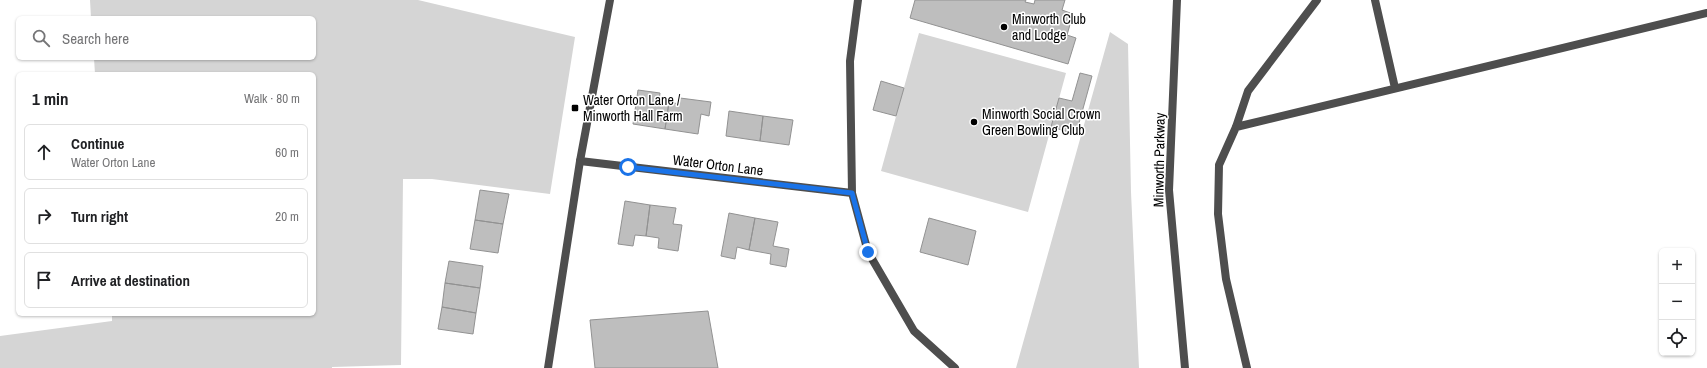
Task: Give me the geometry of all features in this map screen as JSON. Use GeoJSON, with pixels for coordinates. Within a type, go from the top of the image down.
{"type":"FeatureCollection","features":[{"type":"Feature","properties":{"kind":"street"},"geometry":{"type":"LineString","coordinates":[[548,368],[580,161],[610,0]]}},
{"type":"Feature","properties":{"kind":"street"},"geometry":{"type":"LineString","coordinates":[[858,0],[850,61],[852,193],[868,252],[879,272],[914,331],[955,368]]}},
{"type":"Feature","properties":{"kind":"street","name":"Minworth Parkway"},"geometry":{"type":"LineString","coordinates":[[1177,0],[1169,190],[1185,368]]}},
{"type":"Feature","properties":{"kind":"street"},"geometry":{"type":"LineString","coordinates":[[1247,368],[1226,279],[1218,214],[1219,166],[1236,127],[1248,91],[1317,0]]}},
{"type":"Feature","properties":{"kind":"street"},"geometry":{"type":"LineString","coordinates":[[1375,0],[1396,88]]}},
{"type":"Feature","properties":{"kind":"street"},"geometry":{"type":"LineString","coordinates":[[1236,127],[1707,13]]}},
{"type":"Feature","properties":{"kind":"street","name":"Water Orton Lane"},"geometry":{"type":"LineString","coordinates":[[580,161],[852,193]]}},
{"type":"Feature","properties":{"kind":"shaded area"},"geometry":{"type":"Polygon","coordinates":[[[90,0],[418,0],[575,37],[550,194],[432,179],[403,179],[401,365],[332,368],[0,368],[0,336],[112,321],[112,316],[316,316],[316,72],[95,72],[94,60],[316,60],[316,16],[91,16],[90,0]]]}},
{"type":"Feature","properties":{"kind":"shaded area"},"geometry":{"type":"Polygon","coordinates":[[[1110,32],[1128,44],[1131,192],[1139,368],[1016,368],[1110,32]]]}},
{"type":"Feature","properties":{"kind":"shaded area","name":"Minworth Social Crown Green Bowling Club"},"geometry":{"type":"Polygon","coordinates":[[[919,33],[1066,73],[1028,212],[881,171],[919,33]]]}},
{"type":"Feature","properties":{"kind":"building","name":"Minworth Club and Lodge"},"geometry":{"type":"Polygon","coordinates":[[[915,0],[1026,0],[1025,2],[1034,4],[1035,0],[1065,0],[1062,10],[1073,14],[1067,35],[1076,38],[1068,64],[910,18],[915,0]]]}},
{"type":"Feature","properties":{"kind":"building"},"geometry":{"type":"Polygon","coordinates":[[[1080,73],[1092,76],[1076,134],[1051,127],[1059,98],[1072,101],[1080,73]]]}},
{"type":"Feature","properties":{"kind":"building"},"geometry":{"type":"Polygon","coordinates":[[[881,81],[904,88],[896,116],[873,110],[881,81]]]}},
{"type":"Feature","properties":{"kind":"building"},"geometry":{"type":"Polygon","coordinates":[[[638,90],[660,93],[659,101],[669,102],[665,129],[633,124],[638,90]]]}},
{"type":"Feature","properties":{"kind":"building"},"geometry":{"type":"Polygon","coordinates":[[[680,98],[711,102],[709,116],[701,114],[698,134],[665,129],[669,102],[679,104],[680,98]]]}},
{"type":"Feature","properties":{"kind":"building"},"geometry":{"type":"Polygon","coordinates":[[[729,111],[763,116],[760,141],[726,136],[729,111]]]}},
{"type":"Feature","properties":{"kind":"building"},"geometry":{"type":"Polygon","coordinates":[[[763,116],[793,120],[789,145],[760,141],[763,116]]]}},
{"type":"Feature","properties":{"kind":"building"},"geometry":{"type":"Polygon","coordinates":[[[480,190],[509,194],[503,224],[475,220],[480,190]]]}},
{"type":"Feature","properties":{"kind":"building"},"geometry":{"type":"Polygon","coordinates":[[[625,201],[650,205],[646,236],[635,235],[633,246],[618,244],[625,201]]]}},
{"type":"Feature","properties":{"kind":"building"},"geometry":{"type":"Polygon","coordinates":[[[650,205],[676,208],[673,224],[682,225],[678,251],[658,248],[659,238],[646,236],[650,205]]]}},
{"type":"Feature","properties":{"kind":"building"},"geometry":{"type":"Polygon","coordinates":[[[729,213],[755,218],[749,250],[737,247],[735,259],[721,256],[729,213]]]}},
{"type":"Feature","properties":{"kind":"building"},"geometry":{"type":"Polygon","coordinates":[[[755,218],[778,222],[773,246],[789,249],[786,267],[770,264],[771,254],[749,250],[755,218]]]}},
{"type":"Feature","properties":{"kind":"building"},"geometry":{"type":"Polygon","coordinates":[[[929,218],[976,231],[968,265],[920,252],[929,218]]]}},
{"type":"Feature","properties":{"kind":"building"},"geometry":{"type":"Polygon","coordinates":[[[475,220],[503,224],[498,253],[470,249],[475,220]]]}},
{"type":"Feature","properties":{"kind":"building"},"geometry":{"type":"Polygon","coordinates":[[[449,261],[483,266],[480,288],[445,283],[449,261]]]}},
{"type":"Feature","properties":{"kind":"building"},"geometry":{"type":"Polygon","coordinates":[[[445,283],[480,288],[476,313],[442,307],[445,283]]]}},
{"type":"Feature","properties":{"kind":"building"},"geometry":{"type":"Polygon","coordinates":[[[442,307],[476,313],[473,334],[438,329],[442,307]]]}},
{"type":"Feature","properties":{"kind":"building"},"geometry":{"type":"Polygon","coordinates":[[[708,311],[718,368],[595,368],[590,320],[708,311]]]}},
{"type":"Feature","properties":{"kind":"place","name":"Minworth Club and Lodge"},"geometry":{"type":"Point","coordinates":[1004,27]}},
{"type":"Feature","properties":{"kind":"place","name":"Water Orton Lane / Minworth Hall Farm"},"geometry":{"type":"Point","coordinates":[575,108]}},
{"type":"Feature","properties":{"kind":"place","name":"Minworth Social Crown Green Bowling Club"},"geometry":{"type":"Point","coordinates":[974,122]}},
{"type":"Feature","properties":{"kind":"route"},"geometry":{"type":"LineString","coordinates":[[628,167],[852,193],[868,252]]}}]}
